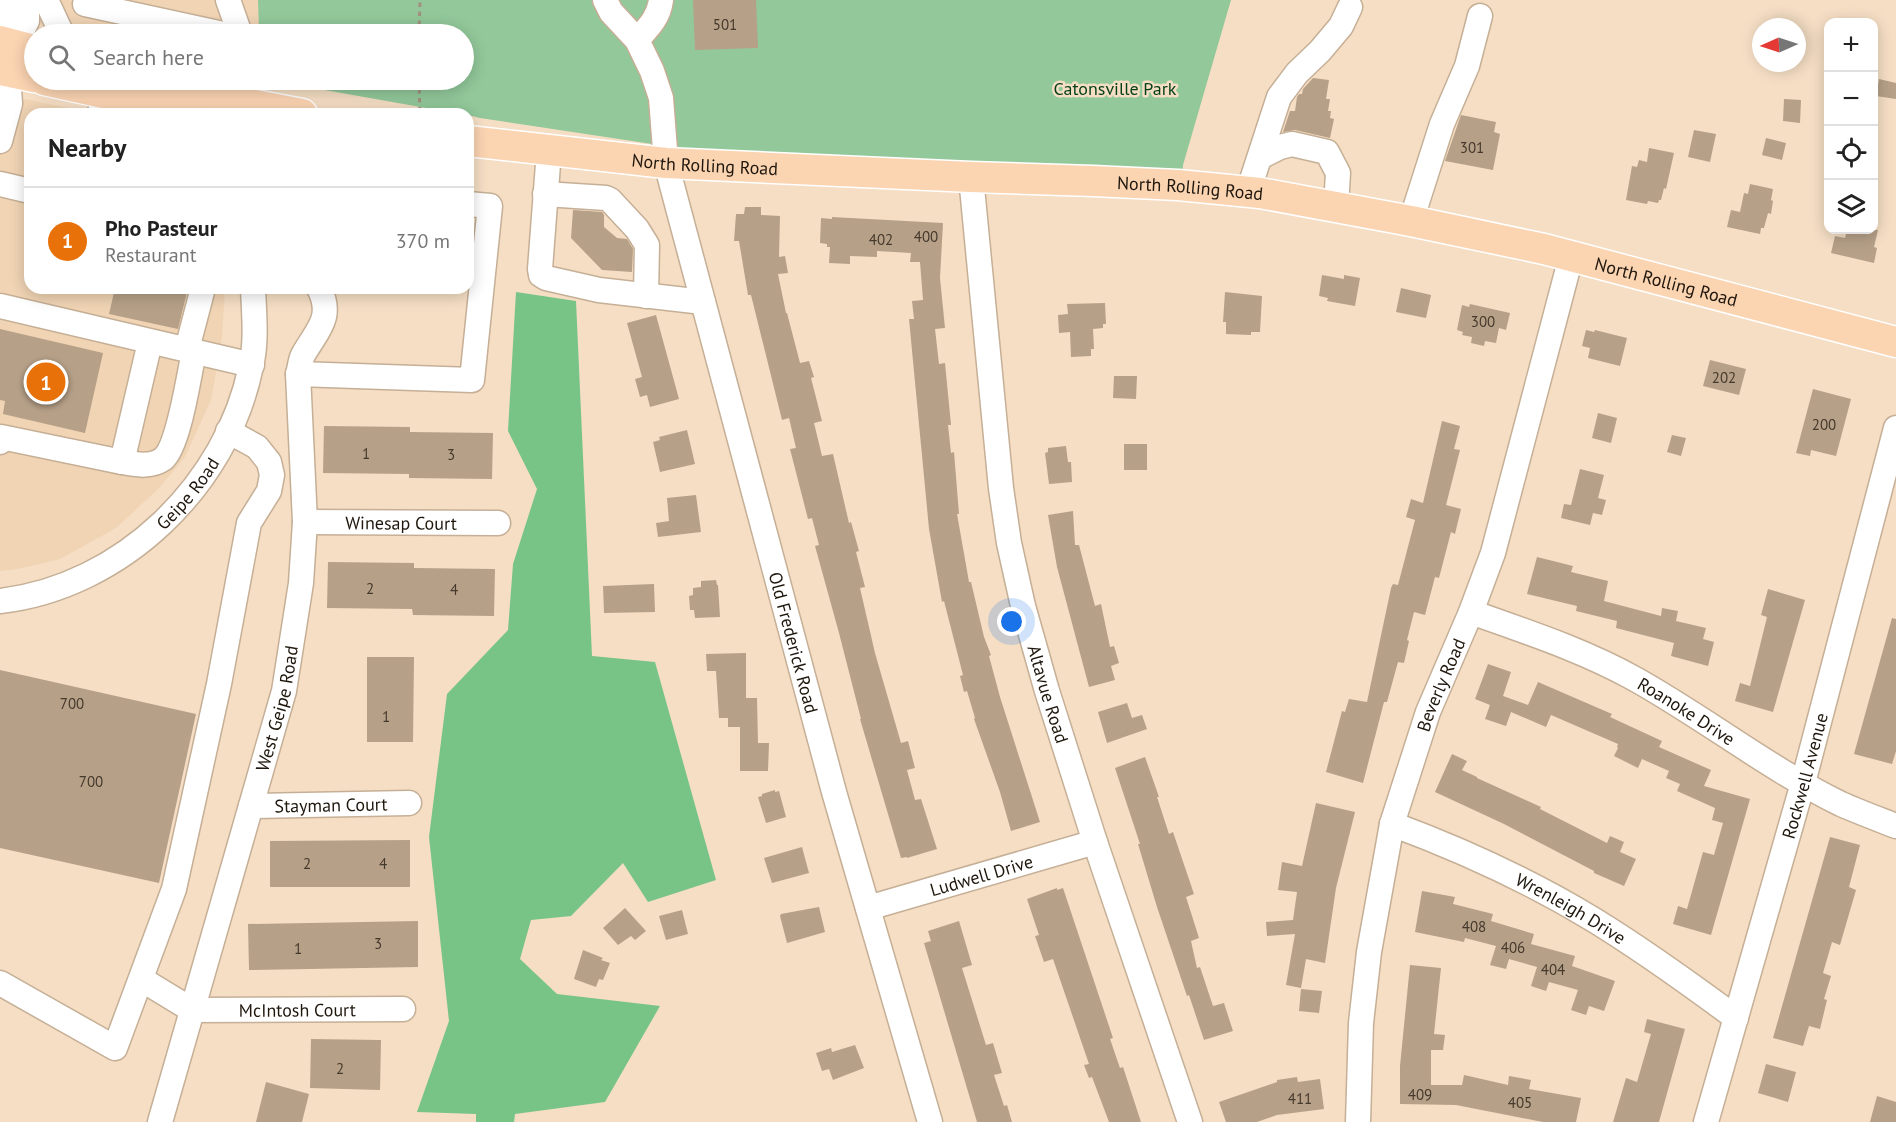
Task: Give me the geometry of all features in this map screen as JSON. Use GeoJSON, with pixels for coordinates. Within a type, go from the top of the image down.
{"type":"FeatureCollection","features":[{"type":"Feature","properties":{"kind":"main road"},"geometry":{"type":"LineString","coordinates":[[69,90],[102,103],[154,104],[176,99],[246,99],[280,108]]}},
{"type":"Feature","properties":{"kind":"main road","name":"North Rolling Road"},"geometry":{"type":"LineString","coordinates":[[474,142],[666,163],[1093,181],[1248,192],[1411,221],[1544,249],[1896,342]]}},
{"type":"Feature","properties":{"kind":"street"},"geometry":{"type":"LineString","coordinates":[[0,141],[10,104],[13,62],[4,14],[6,0]]}},
{"type":"Feature","properties":{"kind":"street"},"geometry":{"type":"LineString","coordinates":[[26,24],[27,0]]}},
{"type":"Feature","properties":{"kind":"street"},"geometry":{"type":"LineString","coordinates":[[46,0],[57,24]]}},
{"type":"Feature","properties":{"kind":"street"},"geometry":{"type":"LineString","coordinates":[[77,2],[120,0]]}},
{"type":"Feature","properties":{"kind":"street"},"geometry":{"type":"LineString","coordinates":[[228,0],[236,24]]}},
{"type":"Feature","properties":{"kind":"street"},"geometry":{"type":"LineString","coordinates":[[605,0],[611,12],[638,39],[660,12],[661,0]]}},
{"type":"Feature","properties":{"kind":"street"},"geometry":{"type":"LineString","coordinates":[[77,2],[177,24]]}},
{"type":"Feature","properties":{"kind":"street"},"geometry":{"type":"LineString","coordinates":[[1248,192],[1280,97],[1297,73],[1341,26],[1350,7]]}},
{"type":"Feature","properties":{"kind":"street"},"geometry":{"type":"LineString","coordinates":[[1411,221],[1443,124],[1467,66],[1480,16]]}},
{"type":"Feature","properties":{"kind":"street"},"geometry":{"type":"LineString","coordinates":[[13,62],[24,30]]}},
{"type":"Feature","properties":{"kind":"street","name":"Old Frederick Road"},"geometry":{"type":"LineString","coordinates":[[638,39],[661,98],[666,163],[834,792],[930,1122]]}},
{"type":"Feature","properties":{"kind":"street"},"geometry":{"type":"LineString","coordinates":[[1260,157],[1292,144],[1327,152],[1338,173],[1336,207]]}},
{"type":"Feature","properties":{"kind":"street"},"geometry":{"type":"LineString","coordinates":[[549,151],[541,274],[546,278],[599,290],[703,302]]}},
{"type":"Feature","properties":{"kind":"street","name":"Altavue Road"},"geometry":{"type":"LineString","coordinates":[[971,177],[1000,488],[1023,606],[1095,843],[1190,1122]]}},
{"type":"Feature","properties":{"kind":"street"},"geometry":{"type":"LineString","coordinates":[[0,184],[24,190]]}},
{"type":"Feature","properties":{"kind":"street"},"geometry":{"type":"LineString","coordinates":[[545,194],[609,200],[633,224],[647,245],[645,296]]}},
{"type":"Feature","properties":{"kind":"street"},"geometry":{"type":"LineString","coordinates":[[298,374],[472,380],[490,206],[474,205]]}},
{"type":"Feature","properties":{"kind":"street","name":"Beverly Road"},"geometry":{"type":"LineString","coordinates":[[1358,1122],[1361,1023],[1369,952],[1392,824],[1428,712],[1471,612],[1493,553],[1571,257]]}},
{"type":"Feature","properties":{"kind":"street"},"geometry":{"type":"LineString","coordinates":[[0,442],[1,437],[145,465],[164,458],[176,434],[201,294]]}},
{"type":"Feature","properties":{"kind":"street","name":"Geipe Road"},"geometry":{"type":"LineString","coordinates":[[0,601],[49,590],[89,575],[126,553],[154,531],[186,500],[210,466],[241,402],[252,365],[255,332],[253,294]]}},
{"type":"Feature","properties":{"kind":"street","name":"West Geipe Road"},"geometry":{"type":"LineString","coordinates":[[160,1122],[284,691],[301,583],[305,522],[298,374],[302,357],[322,326],[325,313],[322,294]]}},
{"type":"Feature","properties":{"kind":"street"},"geometry":{"type":"LineString","coordinates":[[0,306],[252,365]]}},
{"type":"Feature","properties":{"kind":"street"},"geometry":{"type":"LineString","coordinates":[[122,462],[150,342]]}},
{"type":"Feature","properties":{"kind":"street","name":"Rockwell Avenue"},"geometry":{"type":"LineString","coordinates":[[1706,1122],[1803,783],[1896,428]]}},
{"type":"Feature","properties":{"kind":"street"},"geometry":{"type":"LineString","coordinates":[[0,983],[115,1048],[174,889],[219,684],[249,523],[268,491],[272,475],[268,462],[257,447],[228,431]]}},
{"type":"Feature","properties":{"kind":"street","name":"Winesap Court"},"geometry":{"type":"LineString","coordinates":[[305,522],[498,523]]}},
{"type":"Feature","properties":{"kind":"street","name":"Roanoke Drive"},"geometry":{"type":"LineString","coordinates":[[1471,612],[1551,640],[1633,678],[1803,783],[1842,804],[1896,826]]}},
{"type":"Feature","properties":{"kind":"street","name":"Stayman Court"},"geometry":{"type":"LineString","coordinates":[[251,806],[409,803]]}},
{"type":"Feature","properties":{"kind":"street","name":"Wrenleigh Drive"},"geometry":{"type":"LineString","coordinates":[[1392,824],[1436,841],[1541,890],[1654,958],[1736,1018]]}},
{"type":"Feature","properties":{"kind":"street","name":"Ludwell Drive"},"geometry":{"type":"LineString","coordinates":[[868,908],[1095,843]]}},
{"type":"Feature","properties":{"kind":"street"},"geometry":{"type":"LineString","coordinates":[[141,979],[192,1010]]}},
{"type":"Feature","properties":{"kind":"street","name":"McIntosh Court"},"geometry":{"type":"LineString","coordinates":[[192,1010],[404,1010]]}},
{"type":"Feature","properties":{"kind":"path"},"geometry":{"type":"LineString","coordinates":[[419,24],[420,0]]}},
{"type":"Feature","properties":{"kind":"path"},"geometry":{"type":"LineString","coordinates":[[419,90],[420,108]]}},
{"type":"Feature","properties":{"kind":"shaded area"},"geometry":{"type":"Polygon","coordinates":[[[0,0],[258,0],[259,24],[36,24],[0,15],[0,0]]]}},
{"type":"Feature","properties":{"kind":"shaded area"},"geometry":{"type":"Polygon","coordinates":[[[0,94],[69,108],[24,108],[24,294],[225,294],[222,337],[211,400],[185,457],[158,489],[116,528],[60,559],[0,571],[0,94]]]}},
{"type":"Feature","properties":{"kind":"green space","name":"Catonsville Park"},"geometry":{"type":"Polygon","coordinates":[[[258,0],[1231,0],[1183,165],[1182,177],[725,155],[480,118],[474,116],[474,108],[426,108],[324,90],[474,90],[474,24],[259,24],[258,0]]]}},
{"type":"Feature","properties":{"kind":"green space"},"geometry":{"type":"Polygon","coordinates":[[[516,292],[576,301],[592,656],[655,662],[716,880],[648,902],[623,863],[571,916],[531,920],[520,959],[557,994],[660,1006],[605,1102],[515,1114],[514,1122],[476,1122],[476,1114],[417,1112],[449,1021],[429,837],[447,694],[508,630],[513,564],[537,489],[508,431],[516,292]]]}},
{"type":"Feature","properties":{"kind":"building"},"geometry":{"type":"Polygon","coordinates":[[[693,0],[756,0],[758,48],[695,50],[693,0]]]}},
{"type":"Feature","properties":{"kind":"building"},"geometry":{"type":"Polygon","coordinates":[[[1313,78],[1329,80],[1326,99],[1330,99],[1328,111],[1331,111],[1330,118],[1334,119],[1330,138],[1295,130],[1283,132],[1290,111],[1295,111],[1297,97],[1302,94],[1303,89],[1313,78]]]}},
{"type":"Feature","properties":{"kind":"building"},"geometry":{"type":"Polygon","coordinates":[[[1879,79],[1896,83],[1896,99],[1878,96],[1879,79]]]}},
{"type":"Feature","properties":{"kind":"building"},"geometry":{"type":"Polygon","coordinates":[[[1784,99],[1801,100],[1800,123],[1783,121],[1784,99]]]}},
{"type":"Feature","properties":{"kind":"building"},"geometry":{"type":"Polygon","coordinates":[[[1461,115],[1496,122],[1494,132],[1500,134],[1493,170],[1445,161],[1461,115]]]}},
{"type":"Feature","properties":{"kind":"building"},"geometry":{"type":"Polygon","coordinates":[[[1694,130],[1716,134],[1710,162],[1688,157],[1694,130]]]}},
{"type":"Feature","properties":{"kind":"building"},"geometry":{"type":"Polygon","coordinates":[[[1766,138],[1786,143],[1782,160],[1762,155],[1766,138]]]}},
{"type":"Feature","properties":{"kind":"building"},"geometry":{"type":"Polygon","coordinates":[[[1649,148],[1674,153],[1666,189],[1664,188],[1658,203],[1648,201],[1647,204],[1626,200],[1632,166],[1637,167],[1639,160],[1647,162],[1649,148]]]}},
{"type":"Feature","properties":{"kind":"building"},"geometry":{"type":"Polygon","coordinates":[[[1750,184],[1773,189],[1771,214],[1768,213],[1760,234],[1727,227],[1731,210],[1740,212],[1744,193],[1748,194],[1750,184]]]}},
{"type":"Feature","properties":{"kind":"building"},"geometry":{"type":"Polygon","coordinates":[[[745,207],[761,207],[761,215],[780,216],[779,257],[785,256],[788,273],[778,274],[786,313],[800,363],[809,361],[814,377],[811,378],[822,421],[814,423],[822,456],[833,454],[849,523],[851,522],[859,551],[856,552],[865,587],[860,588],[875,653],[901,743],[908,741],[915,768],[907,770],[915,800],[921,799],[937,849],[907,858],[901,858],[860,719],[815,546],[819,545],[812,518],[808,519],[790,449],[796,448],[789,418],[782,420],[751,295],[748,295],[739,241],[734,241],[736,214],[744,214],[745,207]]]}},
{"type":"Feature","properties":{"kind":"building"},"geometry":{"type":"Polygon","coordinates":[[[573,210],[602,212],[604,227],[617,238],[627,239],[633,249],[632,272],[602,270],[571,238],[573,210]]]}},
{"type":"Feature","properties":{"kind":"building"},"geometry":{"type":"Polygon","coordinates":[[[832,217],[943,223],[940,278],[945,328],[935,329],[939,364],[945,363],[951,425],[948,425],[951,453],[954,452],[959,514],[957,514],[969,582],[971,582],[984,637],[991,655],[989,656],[1000,697],[1040,822],[1011,831],[967,691],[964,692],[960,676],[963,675],[944,601],[942,602],[929,529],[909,319],[914,319],[912,301],[923,300],[920,262],[910,262],[911,253],[877,251],[877,257],[850,256],[850,264],[829,263],[830,247],[820,243],[821,218],[832,219],[832,217]]]}},
{"type":"Feature","properties":{"kind":"building"},"geometry":{"type":"Polygon","coordinates":[[[1846,234],[1877,234],[1874,263],[1831,253],[1835,236],[1845,238],[1846,234]]]}},
{"type":"Feature","properties":{"kind":"building"},"geometry":{"type":"Polygon","coordinates":[[[1322,275],[1344,279],[1344,275],[1360,278],[1355,306],[1327,301],[1328,298],[1319,296],[1322,275]]]}},
{"type":"Feature","properties":{"kind":"building"},"geometry":{"type":"Polygon","coordinates":[[[1401,288],[1431,295],[1426,318],[1396,312],[1401,288]]]}},
{"type":"Feature","properties":{"kind":"building"},"geometry":{"type":"Polygon","coordinates":[[[1225,292],[1262,296],[1260,332],[1251,332],[1251,335],[1226,334],[1226,322],[1223,322],[1225,292]]]}},
{"type":"Feature","properties":{"kind":"building"},"geometry":{"type":"Polygon","coordinates":[[[114,294],[187,294],[178,329],[109,314],[114,294]]]}},
{"type":"Feature","properties":{"kind":"building"},"geometry":{"type":"Polygon","coordinates":[[[1105,303],[1106,324],[1103,324],[1103,328],[1093,329],[1094,349],[1091,349],[1091,356],[1071,357],[1070,332],[1059,333],[1058,315],[1068,314],[1067,304],[1105,303]]]}},
{"type":"Feature","properties":{"kind":"building"},"geometry":{"type":"Polygon","coordinates":[[[1470,304],[1510,313],[1506,330],[1499,328],[1496,343],[1485,341],[1484,346],[1471,343],[1472,337],[1462,335],[1463,332],[1457,330],[1462,305],[1469,307],[1470,304]]]}},
{"type":"Feature","properties":{"kind":"building"},"geometry":{"type":"Polygon","coordinates":[[[656,315],[679,399],[650,407],[647,395],[640,397],[635,379],[642,377],[627,323],[656,315]]]}},
{"type":"Feature","properties":{"kind":"building"},"geometry":{"type":"Polygon","coordinates":[[[0,329],[103,353],[85,433],[3,414],[5,401],[0,400],[0,329]]]}},
{"type":"Feature","properties":{"kind":"building"},"geometry":{"type":"Polygon","coordinates":[[[1586,330],[1627,338],[1620,366],[1588,358],[1590,348],[1582,346],[1586,330]]]}},
{"type":"Feature","properties":{"kind":"building"},"geometry":{"type":"Polygon","coordinates":[[[1710,360],[1746,369],[1739,395],[1703,386],[1710,360]]]}},
{"type":"Feature","properties":{"kind":"building"},"geometry":{"type":"Polygon","coordinates":[[[1114,376],[1137,376],[1136,399],[1113,398],[1114,376]]]}},
{"type":"Feature","properties":{"kind":"building"},"geometry":{"type":"Polygon","coordinates":[[[1813,389],[1851,399],[1836,456],[1811,450],[1810,456],[1796,453],[1813,389]]]}},
{"type":"Feature","properties":{"kind":"building"},"geometry":{"type":"Polygon","coordinates":[[[1598,413],[1617,418],[1611,443],[1592,438],[1598,413]]]}},
{"type":"Feature","properties":{"kind":"building"},"geometry":{"type":"Polygon","coordinates":[[[1442,421],[1460,426],[1454,449],[1460,450],[1446,505],[1461,509],[1455,534],[1451,532],[1439,578],[1435,577],[1425,615],[1414,612],[1404,663],[1398,662],[1387,702],[1384,702],[1363,783],[1326,772],[1342,711],[1345,712],[1349,699],[1367,702],[1391,588],[1393,584],[1398,585],[1415,520],[1406,517],[1411,499],[1423,503],[1442,421]]]}},
{"type":"Feature","properties":{"kind":"building"},"geometry":{"type":"Polygon","coordinates":[[[324,426],[410,427],[410,432],[493,433],[492,479],[409,478],[409,474],[323,473],[324,426]]]}},
{"type":"Feature","properties":{"kind":"building"},"geometry":{"type":"Polygon","coordinates":[[[687,430],[695,464],[660,472],[653,442],[660,440],[659,437],[687,430]]]}},
{"type":"Feature","properties":{"kind":"building"},"geometry":{"type":"Polygon","coordinates":[[[1672,435],[1686,438],[1681,456],[1667,452],[1672,435]]]}},
{"type":"Feature","properties":{"kind":"building"},"geometry":{"type":"Polygon","coordinates":[[[1124,444],[1147,444],[1147,470],[1124,470],[1124,444]]]}},
{"type":"Feature","properties":{"kind":"building"},"geometry":{"type":"Polygon","coordinates":[[[1066,446],[1068,462],[1071,462],[1072,482],[1049,484],[1045,453],[1048,452],[1048,448],[1066,446]]]}},
{"type":"Feature","properties":{"kind":"building"},"geometry":{"type":"Polygon","coordinates":[[[1580,469],[1604,475],[1598,498],[1606,500],[1602,515],[1593,513],[1590,525],[1561,518],[1564,504],[1571,505],[1580,469]]]}},
{"type":"Feature","properties":{"kind":"building"},"geometry":{"type":"Polygon","coordinates":[[[696,495],[701,532],[658,537],[656,523],[669,521],[667,498],[696,495]]]}},
{"type":"Feature","properties":{"kind":"building"},"geometry":{"type":"Polygon","coordinates":[[[1073,511],[1075,545],[1079,545],[1095,606],[1101,604],[1110,647],[1114,646],[1119,663],[1111,666],[1115,680],[1089,687],[1057,567],[1048,515],[1073,511]]]}},
{"type":"Feature","properties":{"kind":"building"},"geometry":{"type":"Polygon","coordinates":[[[1537,557],[1573,566],[1571,572],[1608,581],[1604,601],[1661,616],[1662,608],[1678,611],[1676,621],[1706,628],[1703,639],[1714,642],[1708,666],[1671,656],[1674,643],[1616,628],[1617,621],[1576,611],[1577,606],[1527,594],[1537,557]]]}},
{"type":"Feature","properties":{"kind":"building"},"geometry":{"type":"Polygon","coordinates":[[[328,562],[414,563],[414,568],[495,569],[494,616],[413,615],[412,609],[327,608],[328,562]]]}},
{"type":"Feature","properties":{"kind":"building"},"geometry":{"type":"Polygon","coordinates":[[[716,580],[720,617],[695,618],[694,610],[690,610],[689,596],[693,595],[693,588],[701,587],[701,581],[716,580]]]}},
{"type":"Feature","properties":{"kind":"building"},"geometry":{"type":"Polygon","coordinates":[[[654,584],[655,612],[604,613],[603,586],[654,584]]]}},
{"type":"Feature","properties":{"kind":"building"},"geometry":{"type":"Polygon","coordinates":[[[1768,589],[1805,600],[1773,712],[1735,701],[1740,683],[1750,686],[1767,617],[1761,615],[1768,589]]]}},
{"type":"Feature","properties":{"kind":"building"},"geometry":{"type":"Polygon","coordinates":[[[1892,618],[1896,619],[1896,751],[1892,764],[1854,754],[1892,618]]]}},
{"type":"Feature","properties":{"kind":"building"},"geometry":{"type":"Polygon","coordinates":[[[746,653],[746,698],[757,698],[758,743],[769,743],[768,771],[740,771],[740,727],[728,727],[728,718],[719,718],[716,671],[707,671],[706,654],[746,653]]]}},
{"type":"Feature","properties":{"kind":"building"},"geometry":{"type":"Polygon","coordinates":[[[367,657],[414,657],[413,742],[367,742],[367,657]]]}},
{"type":"Feature","properties":{"kind":"building"},"geometry":{"type":"Polygon","coordinates":[[[1488,664],[1511,672],[1503,696],[1528,705],[1538,682],[1612,714],[1610,717],[1662,741],[1659,747],[1711,770],[1704,786],[1750,799],[1711,935],[1673,924],[1678,906],[1687,909],[1703,852],[1714,855],[1723,823],[1712,820],[1715,808],[1677,791],[1680,784],[1666,778],[1669,771],[1642,759],[1638,768],[1614,756],[1618,744],[1551,715],[1546,727],[1511,712],[1506,726],[1485,719],[1490,705],[1475,699],[1488,664]]]}},
{"type":"Feature","properties":{"kind":"building"},"geometry":{"type":"Polygon","coordinates":[[[0,670],[196,714],[159,883],[0,848],[0,670]]]}},
{"type":"Feature","properties":{"kind":"building"},"geometry":{"type":"Polygon","coordinates":[[[1127,703],[1132,718],[1142,715],[1147,729],[1107,743],[1098,712],[1127,703]]]}},
{"type":"Feature","properties":{"kind":"building"},"geometry":{"type":"Polygon","coordinates":[[[1452,754],[1467,761],[1462,770],[1477,778],[1541,807],[1540,809],[1607,843],[1610,836],[1624,842],[1620,852],[1636,859],[1624,886],[1594,873],[1504,824],[1435,792],[1452,754]]]}},
{"type":"Feature","properties":{"kind":"building"},"geometry":{"type":"Polygon","coordinates":[[[1145,757],[1169,834],[1173,832],[1194,894],[1186,897],[1199,938],[1191,941],[1197,968],[1200,967],[1213,1006],[1224,1003],[1233,1031],[1204,1040],[1157,907],[1138,844],[1140,844],[1115,768],[1145,757]]]}},
{"type":"Feature","properties":{"kind":"building"},"geometry":{"type":"Polygon","coordinates":[[[775,790],[775,792],[779,791],[786,817],[766,823],[758,797],[775,790]]]}},
{"type":"Feature","properties":{"kind":"building"},"geometry":{"type":"Polygon","coordinates":[[[1316,803],[1355,812],[1336,888],[1325,963],[1306,959],[1301,988],[1286,985],[1295,934],[1267,936],[1266,922],[1293,920],[1297,892],[1278,890],[1282,862],[1302,866],[1316,803]]]}},
{"type":"Feature","properties":{"kind":"building"},"geometry":{"type":"Polygon","coordinates":[[[1830,837],[1860,845],[1849,887],[1856,890],[1840,945],[1832,942],[1823,973],[1831,976],[1824,999],[1827,1000],[1820,1029],[1809,1026],[1803,1046],[1773,1038],[1830,837]]]}},
{"type":"Feature","properties":{"kind":"building"},"geometry":{"type":"Polygon","coordinates":[[[410,840],[410,887],[270,887],[270,841],[410,840]]]}},
{"type":"Feature","properties":{"kind":"building"},"geometry":{"type":"Polygon","coordinates":[[[802,847],[809,873],[772,883],[764,858],[802,847]]]}},
{"type":"Feature","properties":{"kind":"building"},"geometry":{"type":"Polygon","coordinates":[[[1057,888],[1057,890],[1063,888],[1113,1038],[1110,1039],[1120,1068],[1123,1067],[1141,1122],[1109,1122],[1092,1077],[1089,1078],[1084,1065],[1089,1064],[1053,959],[1044,962],[1035,936],[1039,935],[1027,899],[1057,888]]]}},
{"type":"Feature","properties":{"kind":"building"},"geometry":{"type":"Polygon","coordinates":[[[1422,891],[1455,897],[1453,904],[1493,914],[1491,921],[1534,934],[1531,944],[1575,956],[1572,966],[1615,981],[1604,1011],[1589,1006],[1586,1015],[1571,1010],[1578,990],[1549,982],[1546,991],[1531,986],[1537,967],[1509,959],[1506,969],[1490,965],[1496,946],[1465,938],[1464,942],[1415,932],[1422,891]]]}},
{"type":"Feature","properties":{"kind":"building"},"geometry":{"type":"Polygon","coordinates":[[[819,907],[825,932],[787,943],[781,914],[819,907]]]}},
{"type":"Feature","properties":{"kind":"building"},"geometry":{"type":"Polygon","coordinates":[[[625,908],[646,931],[635,940],[631,936],[618,945],[603,928],[625,908]]]}},
{"type":"Feature","properties":{"kind":"building"},"geometry":{"type":"Polygon","coordinates":[[[682,910],[688,934],[666,940],[659,916],[682,910]]]}},
{"type":"Feature","properties":{"kind":"building"},"geometry":{"type":"Polygon","coordinates":[[[418,921],[418,967],[249,970],[248,924],[418,921]]]}},
{"type":"Feature","properties":{"kind":"building"},"geometry":{"type":"Polygon","coordinates":[[[959,921],[972,965],[962,968],[986,1045],[993,1043],[1002,1073],[994,1075],[1012,1122],[977,1122],[924,943],[931,941],[928,931],[959,921]]]}},
{"type":"Feature","properties":{"kind":"building"},"geometry":{"type":"Polygon","coordinates":[[[583,950],[610,963],[603,980],[599,979],[596,987],[574,979],[583,950]]]}},
{"type":"Feature","properties":{"kind":"building"},"geometry":{"type":"Polygon","coordinates":[[[1410,965],[1441,968],[1434,1034],[1445,1035],[1443,1050],[1431,1050],[1431,1085],[1462,1085],[1464,1075],[1508,1085],[1509,1076],[1531,1080],[1529,1089],[1581,1098],[1576,1122],[1543,1122],[1456,1105],[1400,1104],[1400,1066],[1410,965]]]}},
{"type":"Feature","properties":{"kind":"building"},"geometry":{"type":"Polygon","coordinates":[[[1301,989],[1322,991],[1319,1013],[1299,1011],[1301,989]]]}},
{"type":"Feature","properties":{"kind":"building"},"geometry":{"type":"Polygon","coordinates":[[[1647,1019],[1685,1029],[1659,1122],[1613,1122],[1626,1078],[1637,1082],[1651,1034],[1644,1032],[1647,1019]]]}},
{"type":"Feature","properties":{"kind":"building"},"geometry":{"type":"Polygon","coordinates":[[[311,1039],[381,1040],[380,1090],[310,1088],[311,1039]]]}},
{"type":"Feature","properties":{"kind":"building"},"geometry":{"type":"Polygon","coordinates":[[[855,1045],[864,1068],[833,1080],[829,1069],[822,1071],[816,1053],[831,1048],[832,1052],[855,1045]]]}},
{"type":"Feature","properties":{"kind":"building"},"geometry":{"type":"Polygon","coordinates":[[[1766,1064],[1796,1072],[1788,1102],[1758,1093],[1766,1064]]]}},
{"type":"Feature","properties":{"kind":"building"},"geometry":{"type":"Polygon","coordinates":[[[1297,1077],[1298,1082],[1320,1079],[1324,1109],[1277,1115],[1257,1122],[1226,1122],[1219,1102],[1277,1082],[1277,1080],[1297,1077]]]}},
{"type":"Feature","properties":{"kind":"building"},"geometry":{"type":"Polygon","coordinates":[[[266,1082],[309,1094],[302,1122],[256,1122],[266,1082]]]}},
{"type":"Feature","properties":{"kind":"building"},"geometry":{"type":"Polygon","coordinates":[[[1877,1096],[1896,1102],[1896,1122],[1870,1122],[1877,1096]]]}},
{"type":"Feature","properties":{"kind":"place","name":"Pho Pasteur"},"geometry":{"type":"Point","coordinates":[46,382]}}]}
